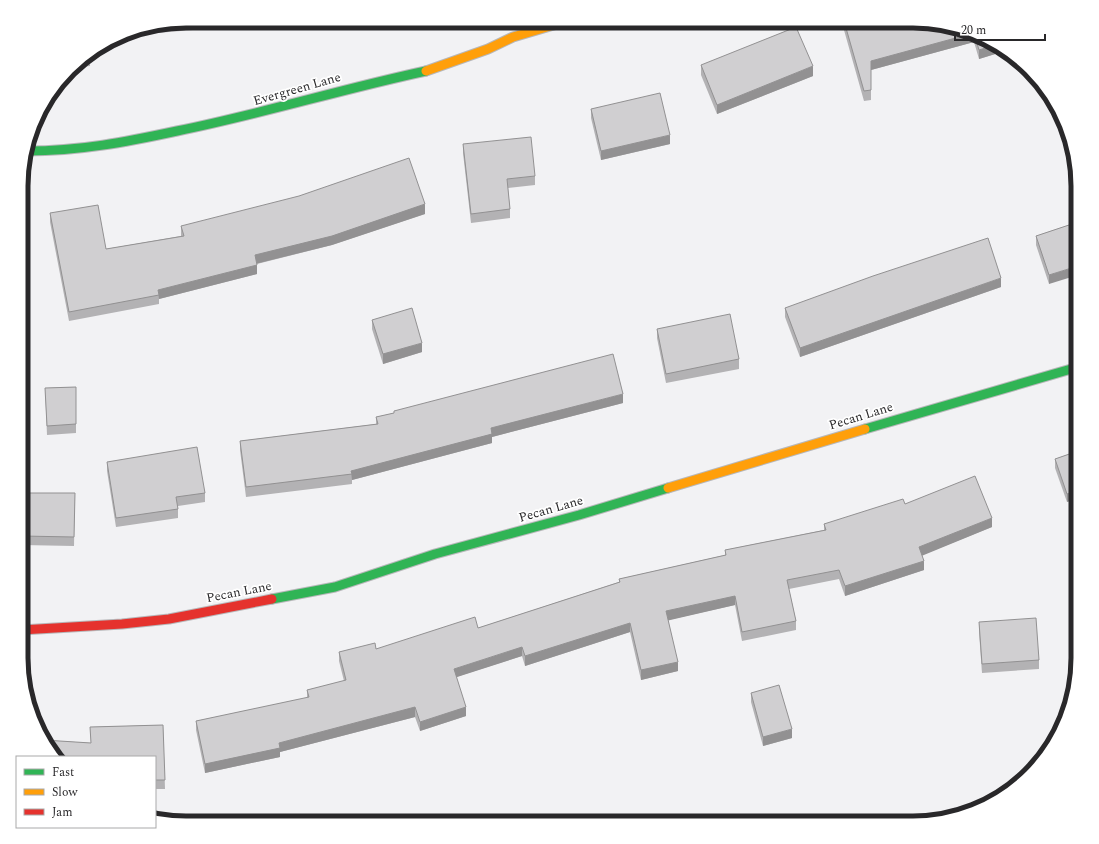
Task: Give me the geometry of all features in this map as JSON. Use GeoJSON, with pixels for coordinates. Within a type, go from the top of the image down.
{"type":"FeatureCollection","features":[{"type":"Feature","properties":{"kind":"street","name":"Evergreen Lane"},"geometry":{"type":"LineString","coordinates":[[32,151],[52,151],[107,146],[245,117],[353,86],[435,69],[488,49],[513,37],[543,28]]}},
{"type":"Feature","properties":{"kind":"street","name":"Pecan Lane"},"geometry":{"type":"LineString","coordinates":[[28,630],[122,624],[169,619],[336,587],[435,554],[579,515],[967,398],[1071,369]]}},
{"type":"Feature","properties":{"kind":"building"},"geometry":{"type":"Polygon","coordinates":[[[796,28],[813,66],[717,105],[701,65],[796,28]]]}},
{"type":"Feature","properties":{"kind":"building"},"geometry":{"type":"Polygon","coordinates":[[[846,28],[924,28],[964,36],[871,61],[871,90],[864,91],[846,28]]]}},
{"type":"Feature","properties":{"kind":"building"},"geometry":{"type":"Polygon","coordinates":[[[976,41],[988,47],[979,50],[976,41]]]}},
{"type":"Feature","properties":{"kind":"building"},"geometry":{"type":"Polygon","coordinates":[[[660,93],[670,135],[601,151],[591,109],[660,93]]]}},
{"type":"Feature","properties":{"kind":"building"},"geometry":{"type":"Polygon","coordinates":[[[531,137],[535,176],[507,179],[510,209],[471,214],[463,144],[531,137]]]}},
{"type":"Feature","properties":{"kind":"building"},"geometry":{"type":"Polygon","coordinates":[[[409,158],[425,204],[332,236],[255,255],[257,265],[158,290],[159,295],[69,312],[50,213],[98,205],[106,249],[184,236],[181,226],[299,196],[409,158]]]}},
{"type":"Feature","properties":{"kind":"building"},"geometry":{"type":"Polygon","coordinates":[[[1071,224],[1071,268],[1049,275],[1036,236],[1071,224]]]}},
{"type":"Feature","properties":{"kind":"building"},"geometry":{"type":"Polygon","coordinates":[[[988,238],[1001,278],[800,348],[785,308],[873,276],[988,238]]]}},
{"type":"Feature","properties":{"kind":"building"},"geometry":{"type":"Polygon","coordinates":[[[412,308],[422,343],[383,354],[372,320],[412,308]]]}},
{"type":"Feature","properties":{"kind":"building"},"geometry":{"type":"Polygon","coordinates":[[[730,314],[739,359],[666,374],[657,329],[730,314]]]}},
{"type":"Feature","properties":{"kind":"building"},"geometry":{"type":"Polygon","coordinates":[[[613,354],[623,394],[491,428],[492,434],[351,471],[352,474],[246,487],[240,441],[378,424],[376,417],[394,413],[394,411],[613,354]]]}},
{"type":"Feature","properties":{"kind":"building"},"geometry":{"type":"Polygon","coordinates":[[[76,387],[76,424],[47,426],[45,388],[76,387]]]}},
{"type":"Feature","properties":{"kind":"building"},"geometry":{"type":"Polygon","coordinates":[[[197,447],[205,493],[176,497],[178,509],[116,518],[107,462],[197,447]]]}},
{"type":"Feature","properties":{"kind":"building"},"geometry":{"type":"Polygon","coordinates":[[[1071,453],[1071,493],[1067,494],[1055,459],[1071,453]]]}},
{"type":"Feature","properties":{"kind":"building"},"geometry":{"type":"Polygon","coordinates":[[[975,476],[992,518],[919,547],[924,561],[845,586],[839,570],[787,580],[796,621],[742,632],[735,596],[666,611],[678,662],[641,670],[630,623],[525,656],[522,647],[454,669],[466,707],[420,722],[415,707],[279,743],[280,748],[205,764],[196,721],[309,697],[307,690],[346,680],[339,652],[375,643],[376,649],[475,617],[478,628],[620,582],[619,579],[726,555],[725,550],[826,530],[824,524],[903,499],[905,504],[975,476]]]}},
{"type":"Feature","properties":{"kind":"building"},"geometry":{"type":"Polygon","coordinates":[[[28,493],[75,493],[74,537],[28,536],[28,493]]]}},
{"type":"Feature","properties":{"kind":"building"},"geometry":{"type":"Polygon","coordinates":[[[1036,618],[1039,660],[982,664],[979,622],[1036,618]]]}},
{"type":"Feature","properties":{"kind":"building"},"geometry":{"type":"Polygon","coordinates":[[[779,685],[792,729],[763,737],[751,693],[779,685]]]}},
{"type":"Feature","properties":{"kind":"building"},"geometry":{"type":"Polygon","coordinates":[[[163,725],[165,780],[156,780],[156,756],[62,756],[51,740],[91,743],[90,727],[163,725]]]}},
{"type":"Feature","properties":{"kind":"traffic: fast"},"geometry":{"type":"LineString","coordinates":[[32,151],[84,148],[140,139],[240,117],[426,71]]}},
{"type":"Feature","properties":{"kind":"traffic: fast"},"geometry":{"type":"LineString","coordinates":[[865,429],[1071,369]]}},
{"type":"Feature","properties":{"kind":"traffic: fast"},"geometry":{"type":"LineString","coordinates":[[272,599],[335,587],[435,554],[579,515],[668,488]]}},
{"type":"Feature","properties":{"kind":"traffic: slow"},"geometry":{"type":"LineString","coordinates":[[426,71],[488,49],[513,37],[543,28]]}},
{"type":"Feature","properties":{"kind":"traffic: slow"},"geometry":{"type":"LineString","coordinates":[[668,488],[865,429]]}},
{"type":"Feature","properties":{"kind":"traffic: jam"},"geometry":{"type":"LineString","coordinates":[[28,630],[122,624],[169,619],[272,599]]}}]}
